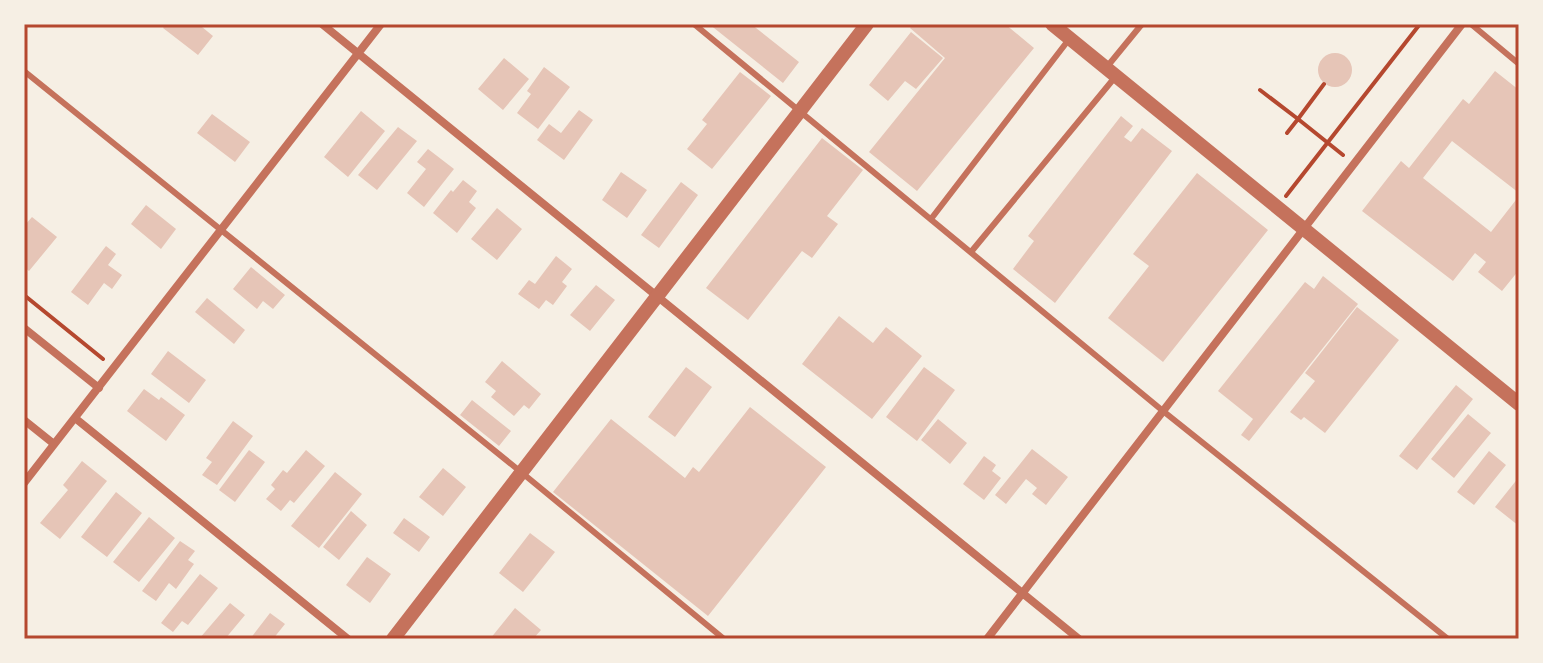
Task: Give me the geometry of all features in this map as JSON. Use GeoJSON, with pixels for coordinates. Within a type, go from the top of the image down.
{"type":"FeatureCollection","features":[{"type":"Feature","properties":{"kind":"street"},"geometry":{"type":"LineString","coordinates":[[322,24],[1079,639]]}},
{"type":"Feature","properties":{"kind":"street"},"geometry":{"type":"LineString","coordinates":[[24,483],[381,24]]}},
{"type":"Feature","properties":{"kind":"street"},"geometry":{"type":"LineString","coordinates":[[393,639],[867,24]]}},
{"type":"Feature","properties":{"kind":"street"},"geometry":{"type":"LineString","coordinates":[[1052,24],[1519,404]]}},
{"type":"Feature","properties":{"kind":"street"},"geometry":{"type":"LineString","coordinates":[[987,639],[1462,24]]}},
{"type":"Feature","properties":{"kind":"street"},"geometry":{"type":"LineString","coordinates":[[24,328],[99,388]]}},
{"type":"Feature","properties":{"kind":"street"},"geometry":{"type":"LineString","coordinates":[[75,418],[348,639]]}},
{"type":"Feature","properties":{"kind":"street"},"geometry":{"type":"LineString","coordinates":[[24,420],[54,444]]}},
{"type":"Feature","properties":{"kind":"lane"},"geometry":{"type":"LineString","coordinates":[[694,24],[1163,411],[1448,639]]}},
{"type":"Feature","properties":{"kind":"lane"},"geometry":{"type":"LineString","coordinates":[[971,252],[1111,72],[1142,24]]}},
{"type":"Feature","properties":{"kind":"lane"},"geometry":{"type":"LineString","coordinates":[[1471,24],[1519,64]]}},
{"type":"Feature","properties":{"kind":"lane"},"geometry":{"type":"LineString","coordinates":[[931,219],[1070,38]]}},
{"type":"Feature","properties":{"kind":"lane"},"geometry":{"type":"LineString","coordinates":[[24,71],[724,639]]}},
{"type":"Feature","properties":{"kind":"path"},"geometry":{"type":"LineString","coordinates":[[1277,207],[1420,24]]}},
{"type":"Feature","properties":{"kind":"path"},"geometry":{"type":"LineString","coordinates":[[1287,133],[1324,84]]}},
{"type":"Feature","properties":{"kind":"path"},"geometry":{"type":"LineString","coordinates":[[1260,90],[1354,164]]}},
{"type":"Feature","properties":{"kind":"path"},"geometry":{"type":"LineString","coordinates":[[24,295],[114,368]]}},
{"type":"Feature","properties":{"kind":"building"},"geometry":{"type":"Polygon","coordinates":[[[166,24],[205,24],[202,27],[213,36],[198,55],[163,28],[166,24]]]}},
{"type":"Feature","properties":{"kind":"building"},"geometry":{"type":"Polygon","coordinates":[[[709,24],[751,24],[799,62],[783,83],[709,24]]]}},
{"type":"Feature","properties":{"kind":"building"},"geometry":{"type":"Polygon","coordinates":[[[913,24],[1005,24],[1034,48],[917,191],[869,152],[945,58],[910,28],[913,24]]]}},
{"type":"Feature","properties":{"kind":"building"},"geometry":{"type":"Polygon","coordinates":[[[911,32],[943,58],[916,89],[905,81],[888,101],[869,85],[911,32]]]}},
{"type":"Feature","properties":{"kind":"building"},"geometry":{"type":"Polygon","coordinates":[[[1335,53],[1347,58],[1352,70],[1347,82],[1335,87],[1323,82],[1318,70],[1323,58],[1335,53]]]}},
{"type":"Feature","properties":{"kind":"building"},"geometry":{"type":"Polygon","coordinates":[[[504,58],[529,79],[503,110],[478,89],[504,58]]]}},
{"type":"Feature","properties":{"kind":"building"},"geometry":{"type":"Polygon","coordinates":[[[544,67],[570,87],[538,129],[517,113],[531,94],[527,91],[544,67]]]}},
{"type":"Feature","properties":{"kind":"building"},"geometry":{"type":"Polygon","coordinates":[[[1495,71],[1519,90],[1519,193],[1452,141],[1423,178],[1491,232],[1519,196],[1519,270],[1502,291],[1478,272],[1486,262],[1475,253],[1453,281],[1362,211],[1401,161],[1409,168],[1463,99],[1469,104],[1495,71]]]}},
{"type":"Feature","properties":{"kind":"building"},"geometry":{"type":"Polygon","coordinates":[[[740,72],[771,96],[712,169],[687,149],[707,124],[702,120],[740,72]]]}},
{"type":"Feature","properties":{"kind":"building"},"geometry":{"type":"Polygon","coordinates":[[[579,110],[593,120],[564,160],[537,140],[549,124],[561,133],[579,110]]]}},
{"type":"Feature","properties":{"kind":"building"},"geometry":{"type":"Polygon","coordinates":[[[361,111],[385,131],[348,177],[324,157],[361,111]]]}},
{"type":"Feature","properties":{"kind":"building"},"geometry":{"type":"Polygon","coordinates":[[[212,114],[250,142],[235,162],[197,133],[212,114]]]}},
{"type":"Feature","properties":{"kind":"building"},"geometry":{"type":"Polygon","coordinates":[[[1121,116],[1133,126],[1124,137],[1131,142],[1142,128],[1172,151],[1055,303],[1013,269],[1034,241],[1028,236],[1121,116]]]}},
{"type":"Feature","properties":{"kind":"building"},"geometry":{"type":"Polygon","coordinates":[[[398,127],[417,141],[377,190],[358,175],[398,127]]]}},
{"type":"Feature","properties":{"kind":"building"},"geometry":{"type":"Polygon","coordinates":[[[822,138],[863,170],[827,216],[838,224],[812,258],[802,251],[748,320],[706,288],[822,138]]]}},
{"type":"Feature","properties":{"kind":"building"},"geometry":{"type":"Polygon","coordinates":[[[428,149],[454,169],[424,207],[407,193],[426,169],[417,162],[428,149]]]}},
{"type":"Feature","properties":{"kind":"building"},"geometry":{"type":"Polygon","coordinates":[[[621,172],[647,190],[627,218],[602,200],[621,172]]]}},
{"type":"Feature","properties":{"kind":"building"},"geometry":{"type":"Polygon","coordinates":[[[1197,173],[1268,230],[1163,362],[1108,318],[1149,266],[1133,254],[1197,173]]]}},
{"type":"Feature","properties":{"kind":"building"},"geometry":{"type":"Polygon","coordinates":[[[463,180],[477,191],[469,202],[476,208],[457,233],[433,213],[463,180]]]}},
{"type":"Feature","properties":{"kind":"building"},"geometry":{"type":"Polygon","coordinates":[[[681,182],[698,195],[659,248],[641,235],[681,182]]]}},
{"type":"Feature","properties":{"kind":"building"},"geometry":{"type":"Polygon","coordinates":[[[146,205],[176,229],[161,249],[131,224],[146,205]]]}},
{"type":"Feature","properties":{"kind":"building"},"geometry":{"type":"Polygon","coordinates":[[[497,208],[522,229],[497,260],[471,239],[497,208]]]}},
{"type":"Feature","properties":{"kind":"building"},"geometry":{"type":"Polygon","coordinates":[[[32,217],[57,237],[29,271],[24,267],[24,226],[32,217]]]}},
{"type":"Feature","properties":{"kind":"building"},"geometry":{"type":"Polygon","coordinates":[[[106,246],[116,254],[108,265],[122,275],[112,289],[104,283],[88,305],[71,292],[106,246]]]}},
{"type":"Feature","properties":{"kind":"building"},"geometry":{"type":"Polygon","coordinates":[[[556,256],[572,269],[562,282],[567,286],[553,305],[546,300],[539,309],[518,294],[529,280],[535,284],[556,256]]]}},
{"type":"Feature","properties":{"kind":"building"},"geometry":{"type":"Polygon","coordinates":[[[251,267],[285,295],[273,309],[263,301],[257,309],[233,289],[251,267]]]}},
{"type":"Feature","properties":{"kind":"building"},"geometry":{"type":"Polygon","coordinates":[[[1323,276],[1358,304],[1249,441],[1241,435],[1253,419],[1218,391],[1305,282],[1314,289],[1323,276]]]}},
{"type":"Feature","properties":{"kind":"building"},"geometry":{"type":"Polygon","coordinates":[[[596,285],[615,300],[590,331],[570,315],[596,285]]]}},
{"type":"Feature","properties":{"kind":"building"},"geometry":{"type":"Polygon","coordinates":[[[207,298],[245,330],[234,344],[195,312],[207,298]]]}},
{"type":"Feature","properties":{"kind":"building"},"geometry":{"type":"Polygon","coordinates":[[[1357,307],[1399,340],[1325,433],[1304,417],[1301,420],[1290,412],[1315,381],[1305,373],[1357,307]]]}},
{"type":"Feature","properties":{"kind":"building"},"geometry":{"type":"Polygon","coordinates":[[[839,316],[873,343],[886,327],[922,356],[872,419],[802,364],[839,316]]]}},
{"type":"Feature","properties":{"kind":"building"},"geometry":{"type":"Polygon","coordinates":[[[168,351],[206,380],[189,403],[151,374],[168,351]]]}},
{"type":"Feature","properties":{"kind":"building"},"geometry":{"type":"Polygon","coordinates":[[[502,361],[541,394],[529,409],[524,405],[514,416],[491,397],[496,391],[485,382],[502,361]]]}},
{"type":"Feature","properties":{"kind":"building"},"geometry":{"type":"Polygon","coordinates":[[[686,367],[712,387],[675,437],[648,417],[686,367]]]}},
{"type":"Feature","properties":{"kind":"building"},"geometry":{"type":"Polygon","coordinates":[[[924,367],[955,390],[917,441],[886,417],[924,367]]]}},
{"type":"Feature","properties":{"kind":"building"},"geometry":{"type":"Polygon","coordinates":[[[1456,385],[1473,399],[1417,470],[1399,456],[1456,385]]]}},
{"type":"Feature","properties":{"kind":"building"},"geometry":{"type":"Polygon","coordinates":[[[144,389],[185,415],[166,441],[127,411],[144,389]]]}},
{"type":"Feature","properties":{"kind":"building"},"geometry":{"type":"Polygon","coordinates":[[[472,400],[511,431],[499,446],[460,415],[472,400]]]}},
{"type":"Feature","properties":{"kind":"building"},"geometry":{"type":"Polygon","coordinates":[[[750,407],[826,467],[708,616],[553,492],[611,419],[685,478],[693,467],[699,472],[750,407]]]}},
{"type":"Feature","properties":{"kind":"building"},"geometry":{"type":"Polygon","coordinates":[[[1468,414],[1491,433],[1454,478],[1431,459],[1468,414]]]}},
{"type":"Feature","properties":{"kind":"building"},"geometry":{"type":"Polygon","coordinates":[[[938,419],[967,443],[950,464],[921,440],[938,419]]]}},
{"type":"Feature","properties":{"kind":"building"},"geometry":{"type":"Polygon","coordinates":[[[233,421],[253,436],[217,485],[202,475],[212,462],[206,458],[233,421]]]}},
{"type":"Feature","properties":{"kind":"building"},"geometry":{"type":"Polygon","coordinates":[[[1032,449],[1068,477],[1046,505],[1032,494],[1037,488],[1026,479],[1006,504],[995,495],[1032,449]]]}},
{"type":"Feature","properties":{"kind":"building"},"geometry":{"type":"Polygon","coordinates":[[[249,450],[265,462],[235,502],[219,490],[249,450]]]}},
{"type":"Feature","properties":{"kind":"building"},"geometry":{"type":"Polygon","coordinates":[[[306,450],[325,466],[294,503],[290,500],[281,511],[266,499],[275,489],[271,485],[283,470],[287,473],[306,450]]]}},
{"type":"Feature","properties":{"kind":"building"},"geometry":{"type":"Polygon","coordinates":[[[1489,451],[1506,465],[1474,505],[1457,492],[1489,451]]]}},
{"type":"Feature","properties":{"kind":"building"},"geometry":{"type":"Polygon","coordinates":[[[984,456],[996,465],[992,471],[1001,478],[984,500],[963,484],[984,456]]]}},
{"type":"Feature","properties":{"kind":"building"},"geometry":{"type":"Polygon","coordinates":[[[82,461],[107,481],[60,539],[40,523],[68,490],[63,485],[82,461]]]}},
{"type":"Feature","properties":{"kind":"building"},"geometry":{"type":"Polygon","coordinates":[[[443,468],[466,487],[443,516],[419,497],[443,468]]]}},
{"type":"Feature","properties":{"kind":"building"},"geometry":{"type":"Polygon","coordinates":[[[335,472],[362,494],[319,548],[291,526],[335,472]]]}},
{"type":"Feature","properties":{"kind":"building"},"geometry":{"type":"Polygon","coordinates":[[[1519,477],[1519,526],[1495,507],[1519,477]]]}},
{"type":"Feature","properties":{"kind":"building"},"geometry":{"type":"Polygon","coordinates":[[[116,492],[142,513],[107,557],[81,537],[116,492]]]}},
{"type":"Feature","properties":{"kind":"building"},"geometry":{"type":"Polygon","coordinates":[[[351,511],[367,525],[339,560],[323,547],[351,511]]]}},
{"type":"Feature","properties":{"kind":"building"},"geometry":{"type":"Polygon","coordinates":[[[149,517],[175,538],[139,582],[113,562],[149,517]]]}},
{"type":"Feature","properties":{"kind":"building"},"geometry":{"type":"Polygon","coordinates":[[[404,518],[430,537],[419,552],[393,533],[404,518]]]}},
{"type":"Feature","properties":{"kind":"building"},"geometry":{"type":"Polygon","coordinates":[[[530,533],[555,552],[523,592],[499,573],[530,533]]]}},
{"type":"Feature","properties":{"kind":"building"},"geometry":{"type":"Polygon","coordinates":[[[180,541],[195,551],[188,560],[194,564],[176,589],[169,583],[156,601],[142,591],[180,541]]]}},
{"type":"Feature","properties":{"kind":"building"},"geometry":{"type":"Polygon","coordinates":[[[367,557],[391,574],[370,603],[346,585],[367,557]]]}},
{"type":"Feature","properties":{"kind":"building"},"geometry":{"type":"Polygon","coordinates":[[[200,574],[218,588],[188,625],[182,621],[173,632],[161,623],[200,574]]]}},
{"type":"Feature","properties":{"kind":"building"},"geometry":{"type":"Polygon","coordinates":[[[230,603],[245,615],[225,639],[199,639],[230,603]]]}},
{"type":"Feature","properties":{"kind":"building"},"geometry":{"type":"Polygon","coordinates":[[[515,608],[541,630],[533,639],[490,639],[515,608]]]}},
{"type":"Feature","properties":{"kind":"building"},"geometry":{"type":"Polygon","coordinates":[[[270,613],[285,624],[273,639],[250,639],[270,613]]]}}]}
